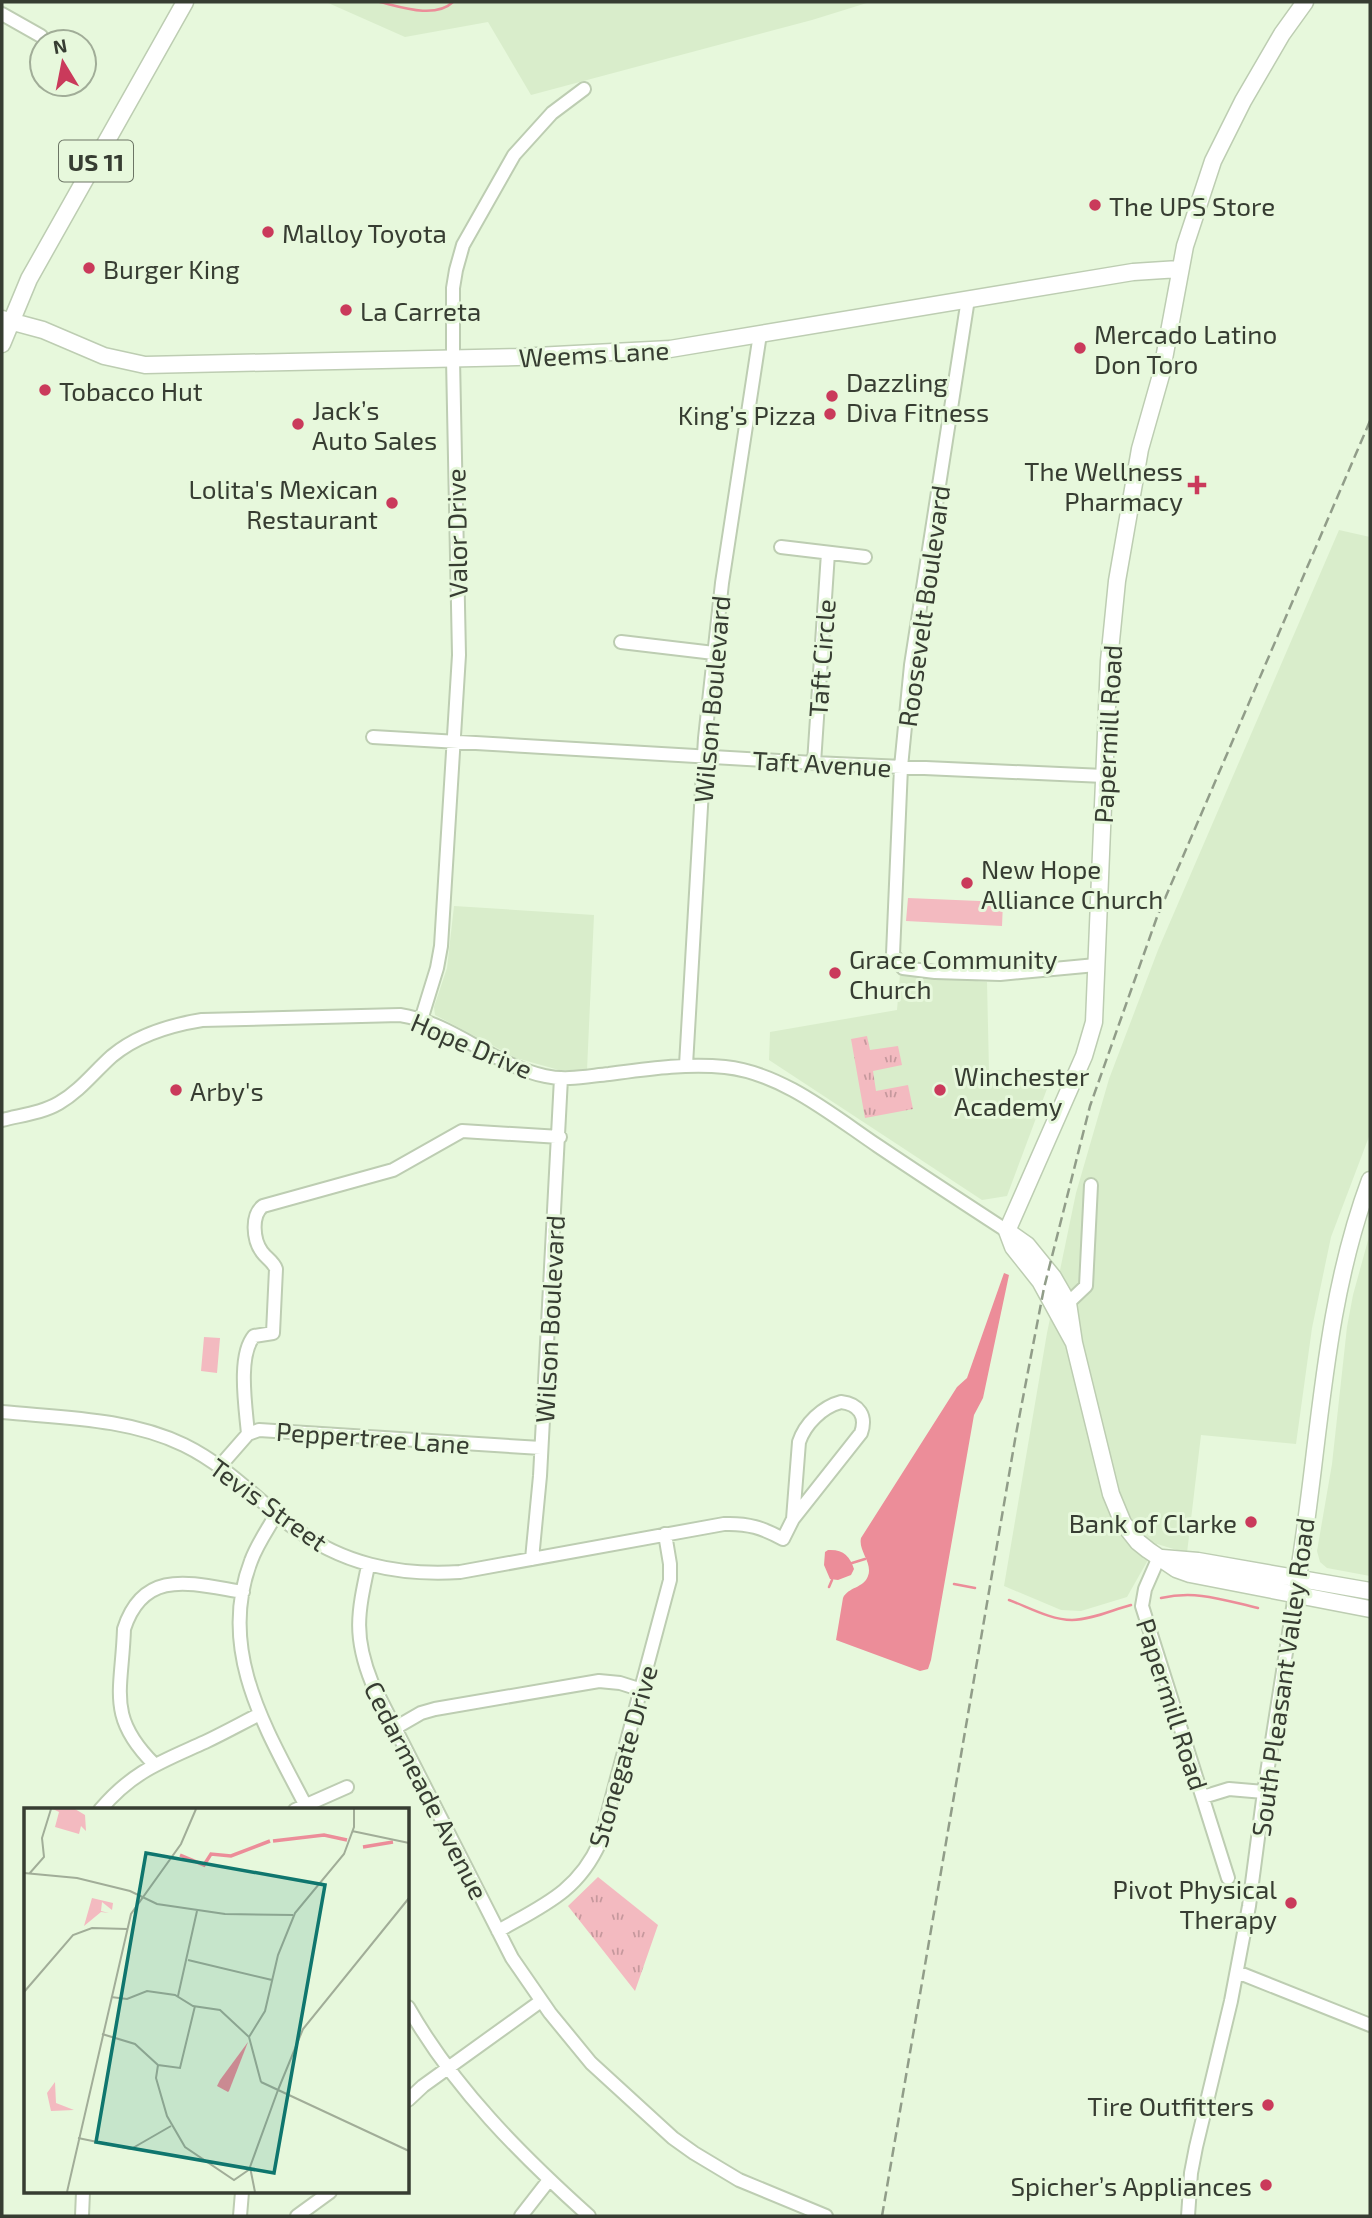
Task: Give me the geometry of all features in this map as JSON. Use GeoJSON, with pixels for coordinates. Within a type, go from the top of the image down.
{"type":"FeatureCollection","features":[{"type":"Feature","properties":{"kind":"main road","name":"Papermill Road"},"geometry":{"type":"LineString","coordinates":[[1007,1231],[1090,1039],[1094,1023],[1109,662],[1117,581],[1140,449],[1161,376],[1179,269],[1213,161],[1242,101],[1282,34],[1305,2]]}},
{"type":"Feature","properties":{"kind":"main road","name":"US 11"},"geometry":{"type":"LineString","coordinates":[[2,344],[6,320],[182,3]]}},
{"type":"Feature","properties":{"kind":"main road","name":"Weems Lane"},"geometry":{"type":"LineString","coordinates":[[6,320],[43,330],[104,356],[145,365],[640,352],[680,348],[1133,272],[1179,269]]}},
{"type":"Feature","properties":{"kind":"main road","name":"South Pleasant Valley Road"},"geometry":{"type":"LineString","coordinates":[[1296,1595],[1334,1312],[1346,1256],[1370,1180]]}},
{"type":"Feature","properties":{"kind":"main road"},"geometry":{"type":"LineString","coordinates":[[1007,1231],[1027,1245],[1054,1277],[1068,1303],[1074,1343],[1114,1505],[1133,1536],[1159,1558],[1190,1574],[1370,1609]]}},
{"type":"Feature","properties":{"kind":"main road"},"geometry":{"type":"LineString","coordinates":[[1007,1231],[1013,1247],[1040,1281],[1074,1343]]}},
{"type":"Feature","properties":{"kind":"main road"},"geometry":{"type":"LineString","coordinates":[[1159,1558],[1198,1561],[1370,1591]]}},
{"type":"Feature","properties":{"kind":"street"},"geometry":{"type":"LineString","coordinates":[[2,14],[28,29]]}},
{"type":"Feature","properties":{"kind":"street","name":"Valor Drive"},"geometry":{"type":"LineString","coordinates":[[421,1020],[441,946],[459,647],[453,288],[463,245],[514,155],[552,113],[584,89]]}},
{"type":"Feature","properties":{"kind":"street","name":"Roosevelt Boulevard"},"geometry":{"type":"LineString","coordinates":[[968,299],[914,640],[901,767],[892,949],[894,958],[909,970],[1000,974],[1096,965]]}},
{"type":"Feature","properties":{"kind":"street","name":"Wilson Boulevard"},"geometry":{"type":"LineString","coordinates":[[686,1065],[704,756],[714,653],[760,334]]}},
{"type":"Feature","properties":{"kind":"street"},"geometry":{"type":"LineString","coordinates":[[781,547],[865,558]]}},
{"type":"Feature","properties":{"kind":"street","name":"Taft Circle"},"geometry":{"type":"LineString","coordinates":[[814,763],[828,553]]}},
{"type":"Feature","properties":{"kind":"street"},"geometry":{"type":"LineString","coordinates":[[621,642],[714,653]]}},
{"type":"Feature","properties":{"kind":"street","name":"Taft Avenue"},"geometry":{"type":"LineString","coordinates":[[373,737],[814,763],[1104,776]]}},
{"type":"Feature","properties":{"kind":"street","name":"Hope Drive"},"geometry":{"type":"LineString","coordinates":[[2,1120],[37,1112],[59,1103],[129,1044],[187,1022],[261,1017],[387,1015],[421,1020],[447,1030],[494,1058],[535,1073],[561,1078],[686,1065],[755,1072],[817,1105],[1007,1231]]}},
{"type":"Feature","properties":{"kind":"street","name":"Wilson Boulevard"},"geometry":{"type":"LineString","coordinates":[[532,1559],[560,1136],[561,1078]]}},
{"type":"Feature","properties":{"kind":"street"},"geometry":{"type":"LineString","coordinates":[[248,1434],[244,1397],[247,1348],[254,1336],[273,1333],[276,1269],[260,1248],[254,1221],[258,1210],[263,1206],[393,1170],[462,1131],[560,1136]]}},
{"type":"Feature","properties":{"kind":"street"},"geometry":{"type":"LineString","coordinates":[[1068,1303],[1086,1286],[1091,1185]]}},
{"type":"Feature","properties":{"kind":"street"},"geometry":{"type":"LineString","coordinates":[[841,1402],[853,1405],[862,1414],[864,1421],[861,1433],[793,1519],[802,1433],[813,1419],[835,1404],[841,1402]]}},
{"type":"Feature","properties":{"kind":"street","name":"Tevis Street"},"geometry":{"type":"LineString","coordinates":[[2,1412],[124,1425],[184,1445],[220,1466],[277,1513],[328,1550],[368,1566],[434,1574],[473,1570],[724,1524],[744,1523],[783,1539],[793,1519]]}},
{"type":"Feature","properties":{"kind":"street","name":"Peppertree Lane"},"geometry":{"type":"LineString","coordinates":[[220,1466],[248,1434],[259,1430],[541,1448]]}},
{"type":"Feature","properties":{"kind":"street"},"geometry":{"type":"LineString","coordinates":[[277,1513],[251,1561],[243,1592],[241,1650],[250,1690],[303,1808],[347,1787]]}},
{"type":"Feature","properties":{"kind":"street","name":"Stonegate Drive"},"geometry":{"type":"LineString","coordinates":[[498,1931],[568,1889],[587,1868],[600,1842],[670,1580],[665,1534]]}},
{"type":"Feature","properties":{"kind":"street","name":"Papermill Road"},"geometry":{"type":"LineString","coordinates":[[1159,1558],[1145,1589],[1142,1606],[1228,1878]]}},
{"type":"Feature","properties":{"kind":"street","name":"Cedarmeade Avenue"},"geometry":{"type":"LineString","coordinates":[[368,1566],[358,1610],[360,1646],[372,1683],[498,1931],[541,2001],[600,2073],[673,2138],[739,2180],[826,2216]]}},
{"type":"Feature","properties":{"kind":"street"},"geometry":{"type":"LineString","coordinates":[[154,1764],[126,1730],[120,1709],[124,1629],[128,1618],[150,1591],[169,1584],[189,1583],[243,1592]]}},
{"type":"Feature","properties":{"kind":"street","name":"South Pleasant Valley Road"},"geometry":{"type":"LineString","coordinates":[[1188,2216],[1196,2147],[1237,1972],[1249,1906],[1264,1792],[1296,1595]]}},
{"type":"Feature","properties":{"kind":"street"},"geometry":{"type":"LineString","coordinates":[[395,1728],[421,1713],[435,1709],[600,1681],[620,1683],[642,1690]]}},
{"type":"Feature","properties":{"kind":"street"},"geometry":{"type":"LineString","coordinates":[[102,1808],[117,1790],[154,1764],[206,1742],[260,1714]]}},
{"type":"Feature","properties":{"kind":"street"},"geometry":{"type":"LineString","coordinates":[[1203,1797],[1229,1788],[1264,1792]]}},
{"type":"Feature","properties":{"kind":"street"},"geometry":{"type":"LineString","coordinates":[[1237,1972],[1370,2025]]}},
{"type":"Feature","properties":{"kind":"street"},"geometry":{"type":"LineString","coordinates":[[410,2098],[541,2001]]}},
{"type":"Feature","properties":{"kind":"street"},"geometry":{"type":"LineString","coordinates":[[410,2010],[448,2068],[512,2145],[589,2216]]}},
{"type":"Feature","properties":{"kind":"street"},"geometry":{"type":"LineString","coordinates":[[521,2216],[549,2180]]}},
{"type":"Feature","properties":{"kind":"street"},"geometry":{"type":"LineString","coordinates":[[82,2216],[83,2194]]}},
{"type":"Feature","properties":{"kind":"street"},"geometry":{"type":"LineString","coordinates":[[240,2216],[242,2194]]}},
{"type":"Feature","properties":{"kind":"street"},"geometry":{"type":"LineString","coordinates":[[297,2216],[328,2194]]}},
{"type":"Feature","properties":{"kind":"shaded area"},"geometry":{"type":"Polygon","coordinates":[[[326,2],[870,2],[531,95],[488,22],[405,37],[326,2]]]}},
{"type":"Feature","properties":{"kind":"shaded area"},"geometry":{"type":"Polygon","coordinates":[[[1339,530],[1370,537],[1370,1134],[1331,1237],[1312,1328],[1296,1444],[1201,1435],[1187,1553],[1157,1544],[1127,1597],[1081,1611],[1061,1610],[1004,1586],[1047,1333],[1076,1193],[1109,1079],[1158,950],[1339,530]]]}},
{"type":"Feature","properties":{"kind":"shaded area"},"geometry":{"type":"Polygon","coordinates":[[[454,906],[594,915],[587,1070],[559,1070],[516,1058],[435,1015],[434,1007],[447,968],[454,906]]]}},
{"type":"Feature","properties":{"kind":"shaded area"},"geometry":{"type":"Polygon","coordinates":[[[900,974],[987,982],[989,1070],[1054,1070],[1007,1196],[982,1200],[769,1060],[770,1032],[897,1010],[900,974]]]}},
{"type":"Feature","properties":{"kind":"shaded area"},"geometry":{"type":"Polygon","coordinates":[[[1370,1233],[1370,1576],[1327,1568],[1320,1562],[1317,1551],[1332,1464],[1347,1327],[1370,1233]]]}},
{"type":"Feature","properties":{"kind":"shaded area"},"geometry":{"type":"Polygon","coordinates":[[[1004,1273],[1009,1275],[983,1398],[974,1415],[931,1660],[928,1669],[920,1671],[836,1640],[843,1598],[868,1576],[869,1566],[861,1538],[957,1387],[967,1378],[1004,1273]]]}},
{"type":"Feature","properties":{"kind":"shaded area"},"geometry":{"type":"Polygon","coordinates":[[[825,1552],[842,1552],[848,1557],[854,1569],[851,1575],[838,1580],[830,1579],[824,1565],[825,1552]]]}},
{"type":"Feature","properties":{"kind":"green space"},"geometry":{"type":"Polygon","coordinates":[[[908,898],[1003,902],[1002,926],[906,921],[908,898]]]}},
{"type":"Feature","properties":{"kind":"green space"},"geometry":{"type":"Polygon","coordinates":[[[867,1036],[870,1050],[898,1046],[902,1065],[873,1071],[876,1091],[908,1085],[913,1109],[865,1118],[851,1039],[867,1036]]]}},
{"type":"Feature","properties":{"kind":"green space"},"geometry":{"type":"Polygon","coordinates":[[[204,1337],[220,1338],[217,1373],[201,1371],[204,1337]]]}},
{"type":"Feature","properties":{"kind":"green space"},"geometry":{"type":"Polygon","coordinates":[[[598,1877],[658,1925],[635,1991],[568,1906],[598,1877]]]}},
{"type":"Feature","properties":{"kind":"waterway"},"geometry":{"type":"LineString","coordinates":[[380,2],[428,11],[446,7],[453,2]]}},
{"type":"Feature","properties":{"kind":"waterway"},"geometry":{"type":"LineString","coordinates":[[852,1563],[865,1559]]}},
{"type":"Feature","properties":{"kind":"waterway"},"geometry":{"type":"LineString","coordinates":[[829,1587],[832,1580]]}},
{"type":"Feature","properties":{"kind":"waterway"},"geometry":{"type":"LineString","coordinates":[[954,1584],[975,1588]]}},
{"type":"Feature","properties":{"kind":"waterway"},"geometry":{"type":"LineString","coordinates":[[1161,1598],[1198,1596],[1258,1608]]}},
{"type":"Feature","properties":{"kind":"waterway"},"geometry":{"type":"LineString","coordinates":[[1009,1600],[1048,1616],[1072,1620],[1094,1617],[1131,1605]]}},
{"type":"Feature","properties":{"kind":"railway"},"geometry":{"type":"LineString","coordinates":[[882,2216],[1016,1434],[1044,1288],[1090,1106],[1157,917],[1370,421]]}},
{"type":"Feature","properties":{"kind":"place","name":"The UPS Store"},"geometry":{"type":"Point","coordinates":[1095,205]}},
{"type":"Feature","properties":{"kind":"place","name":"Malloy Toyota"},"geometry":{"type":"Point","coordinates":[268,232]}},
{"type":"Feature","properties":{"kind":"place","name":"Burger King"},"geometry":{"type":"Point","coordinates":[89,268]}},
{"type":"Feature","properties":{"kind":"place","name":"La Carreta"},"geometry":{"type":"Point","coordinates":[346,310]}},
{"type":"Feature","properties":{"kind":"place","name":"Mercado Latino Don Toro"},"geometry":{"type":"Point","coordinates":[1080,348]}},
{"type":"Feature","properties":{"kind":"place","name":"Tobacco Hut"},"geometry":{"type":"Point","coordinates":[45,390]}},
{"type":"Feature","properties":{"kind":"place","name":"Dazzling Diva Fitness"},"geometry":{"type":"Point","coordinates":[832,396]}},
{"type":"Feature","properties":{"kind":"place","name":"King’s Pizza"},"geometry":{"type":"Point","coordinates":[830,414]}},
{"type":"Feature","properties":{"kind":"place","name":"Jack’s Auto Sales"},"geometry":{"type":"Point","coordinates":[298,424]}},
{"type":"Feature","properties":{"kind":"place","name":"The Wellness Pharmacy"},"geometry":{"type":"Point","coordinates":[1197,485]}},
{"type":"Feature","properties":{"kind":"place","name":"Lolita's Mexican Restaurant"},"geometry":{"type":"Point","coordinates":[392,503]}},
{"type":"Feature","properties":{"kind":"place","name":"New Hope Alliance Church"},"geometry":{"type":"Point","coordinates":[967,883]}},
{"type":"Feature","properties":{"kind":"place","name":"Grace Community Church"},"geometry":{"type":"Point","coordinates":[835,973]}},
{"type":"Feature","properties":{"kind":"place","name":"Arby's"},"geometry":{"type":"Point","coordinates":[176,1090]}},
{"type":"Feature","properties":{"kind":"place","name":"Winchester Academy"},"geometry":{"type":"Point","coordinates":[940,1090]}},
{"type":"Feature","properties":{"kind":"place","name":"Bank of Clarke"},"geometry":{"type":"Point","coordinates":[1251,1522]}},
{"type":"Feature","properties":{"kind":"place","name":"Pivot Physical Therapy"},"geometry":{"type":"Point","coordinates":[1291,1903]}},
{"type":"Feature","properties":{"kind":"place","name":"Tire Outfitters"},"geometry":{"type":"Point","coordinates":[1268,2105]}},
{"type":"Feature","properties":{"kind":"place","name":"Spicher’s Appliances"},"geometry":{"type":"Point","coordinates":[1266,2185]}}]}
